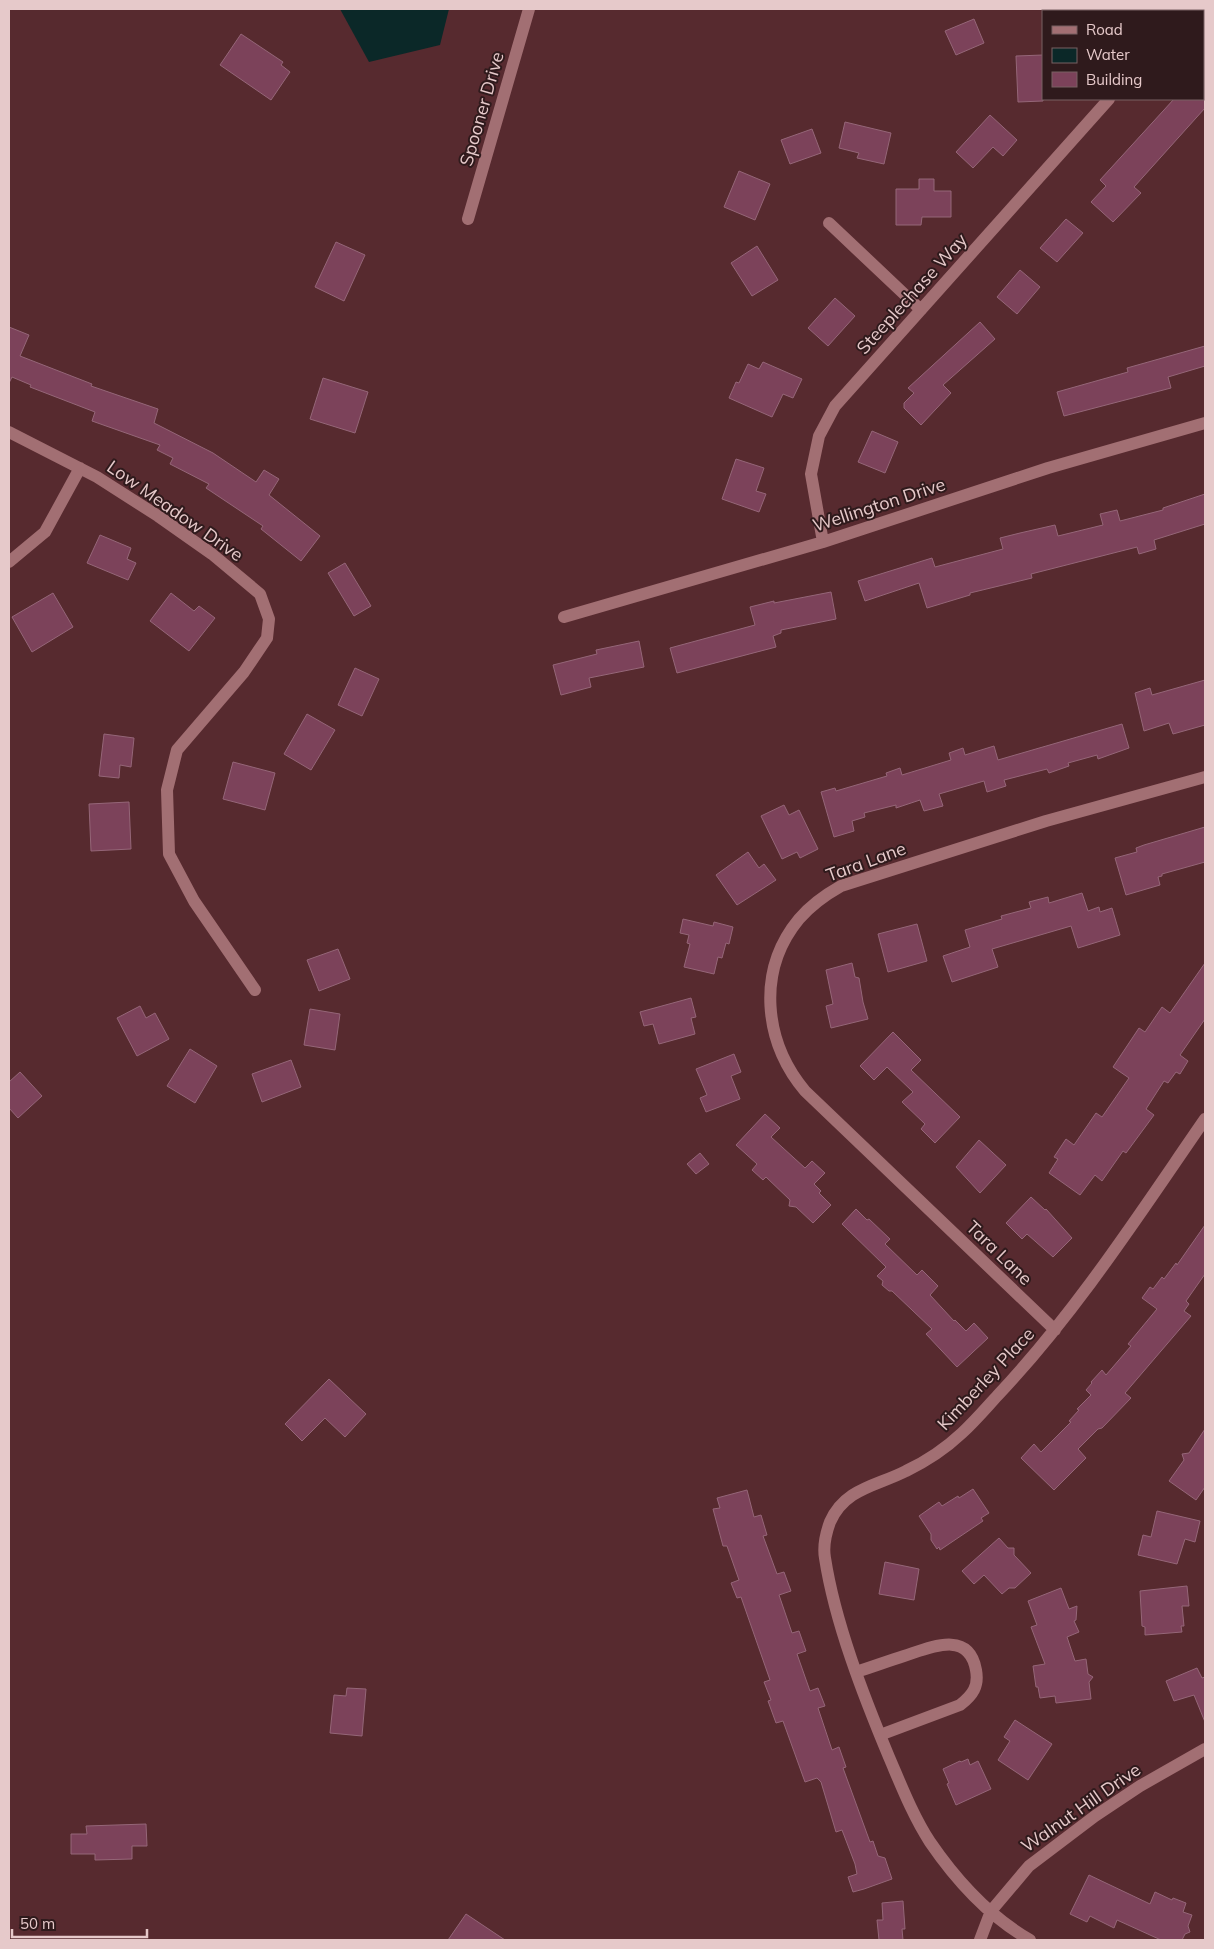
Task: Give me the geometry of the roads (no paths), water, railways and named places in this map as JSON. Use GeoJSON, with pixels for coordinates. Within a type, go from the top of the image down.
{"type":"FeatureCollection","features":[{"type":"Feature","properties":{"kind":"street","name":"Spooner Drive"},"geometry":{"type":"LineString","coordinates":[[468,219],[529,9]]}},
{"type":"Feature","properties":{"kind":"street","name":"Steeplechase Way"},"geometry":{"type":"LineString","coordinates":[[823,542],[811,474],[819,436],[835,406],[1107,100]]}},
{"type":"Feature","properties":{"kind":"street"},"geometry":{"type":"LineString","coordinates":[[829,223],[921,310]]}},
{"type":"Feature","properties":{"kind":"street","name":"Wellington Drive"},"geometry":{"type":"LineString","coordinates":[[564,617],[823,542],[1048,468],[1205,423]]}},
{"type":"Feature","properties":{"kind":"street","name":"Low Meadow Drive"},"geometry":{"type":"LineString","coordinates":[[9,432],[97,477],[158,516],[212,554],[260,594],[269,619],[267,638],[244,672],[177,750],[167,790],[169,854],[194,901],[255,990]]}},
{"type":"Feature","properties":{"kind":"street"},"geometry":{"type":"LineString","coordinates":[[9,562],[45,532],[80,468]]}},
{"type":"Feature","properties":{"kind":"street","name":"Tara Lane"},"geometry":{"type":"LineString","coordinates":[[1055,1330],[805,1091],[794,1078],[779,1049],[773,1029],[770,1010],[773,972],[780,951],[798,920],[824,896],[841,886],[1037,824],[1205,777]]}},
{"type":"Feature","properties":{"kind":"street","name":"Kimberley Place"},"geometry":{"type":"LineString","coordinates":[[1030,1940],[1016,1932],[965,1887],[928,1838],[910,1804],[880,1735],[856,1672],[837,1608],[825,1557],[824,1544],[830,1523],[840,1507],[852,1495],[873,1483],[910,1470],[942,1450],[984,1410],[1055,1330],[1205,1119]]}},
{"type":"Feature","properties":{"kind":"street"},"geometry":{"type":"LineString","coordinates":[[856,1672],[941,1644],[959,1646],[971,1655],[975,1663],[977,1685],[970,1698],[960,1705],[880,1735]]}},
{"type":"Feature","properties":{"kind":"street","name":"Walnut Hill Drive"},"geometry":{"type":"LineString","coordinates":[[980,1940],[991,1911],[1029,1866],[1061,1840],[1140,1786],[1205,1749]]}},
{"type":"Feature","properties":{"kind":"water"},"geometry":{"type":"Polygon","coordinates":[[[340,9],[449,9],[440,45],[369,62],[340,9]]]}}]}
